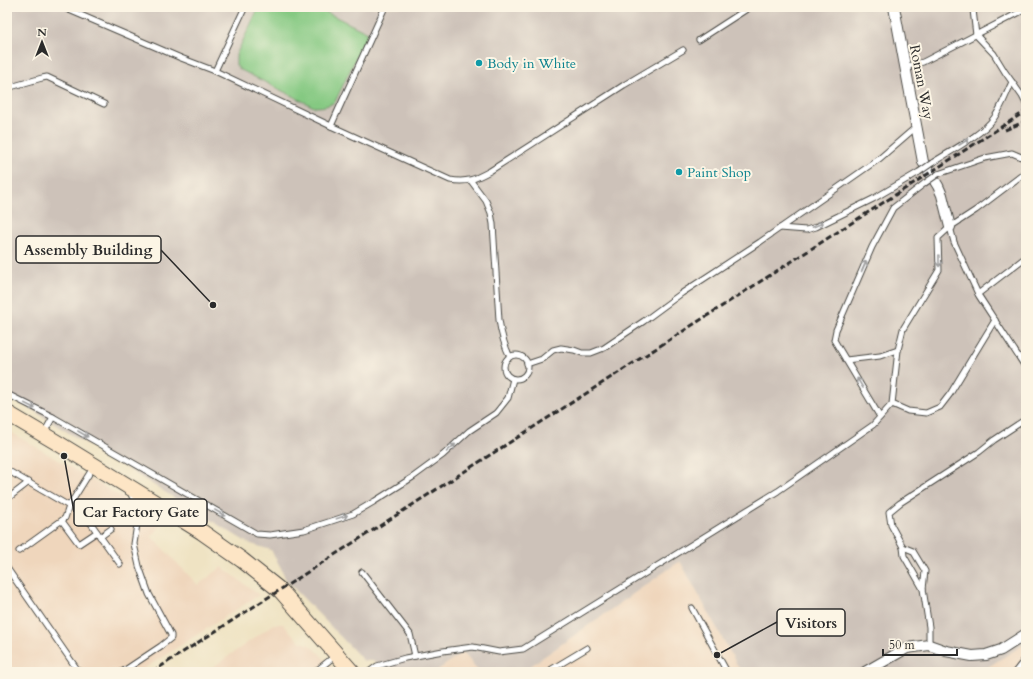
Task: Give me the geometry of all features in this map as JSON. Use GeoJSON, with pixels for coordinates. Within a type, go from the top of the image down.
{"type":"FeatureCollection","features":[{"type":"Feature","properties":{"kind":"main road"},"geometry":{"type":"LineString","coordinates":[[7,413],[49,424],[94,465],[202,532],[242,560],[281,591],[352,672]]}},
{"type":"Feature","properties":{"kind":"street","name":"Roman Way"},"geometry":{"type":"LineString","coordinates":[[894,7],[916,127],[927,163]]}},
{"type":"Feature","properties":{"kind":"street"},"geometry":{"type":"LineString","coordinates":[[927,163],[940,190],[950,228]]}},
{"type":"Feature","properties":{"kind":"street"},"geometry":{"type":"LineString","coordinates":[[867,672],[907,648],[929,645],[946,651],[972,656],[986,655],[1001,650],[1026,634]]}},
{"type":"Feature","properties":{"kind":"lane"},"geometry":{"type":"LineString","coordinates":[[62,7],[175,56],[215,71],[331,126],[450,180],[459,182],[471,181],[490,171],[683,50]]}},
{"type":"Feature","properties":{"kind":"lane"},"geometry":{"type":"LineString","coordinates":[[215,71],[245,7]]}},
{"type":"Feature","properties":{"kind":"lane"},"geometry":{"type":"LineString","coordinates":[[331,126],[385,7]]}},
{"type":"Feature","properties":{"kind":"lane"},"geometry":{"type":"LineString","coordinates":[[699,40],[750,7]]}},
{"type":"Feature","properties":{"kind":"lane"},"geometry":{"type":"LineString","coordinates":[[971,7],[973,10],[976,35],[994,54],[1026,104]]}},
{"type":"Feature","properties":{"kind":"lane"},"geometry":{"type":"LineString","coordinates":[[905,67],[923,62],[1026,9]]}},
{"type":"Feature","properties":{"kind":"lane"},"geometry":{"type":"LineString","coordinates":[[7,88],[47,77],[104,104]]}},
{"type":"Feature","properties":{"kind":"lane"},"geometry":{"type":"LineString","coordinates":[[780,228],[806,230],[816,227],[873,199],[919,172],[927,163],[973,137],[993,120],[1002,106],[1012,82]]}},
{"type":"Feature","properties":{"kind":"lane"},"geometry":{"type":"LineString","coordinates":[[527,364],[546,356],[553,350],[561,348],[582,353],[591,353],[604,348],[879,159],[916,127]]}},
{"type":"Feature","properties":{"kind":"lane"},"geometry":{"type":"LineString","coordinates":[[880,417],[834,340],[836,330],[872,247],[893,208],[938,174],[985,158],[1012,153],[1026,159]]}},
{"type":"Feature","properties":{"kind":"lane"},"geometry":{"type":"LineString","coordinates":[[369,672],[377,666],[405,658],[474,647],[499,652],[523,649],[778,491],[873,425],[892,404],[898,350],[903,329],[939,270],[938,238],[1026,172]]}},
{"type":"Feature","properties":{"kind":"lane"},"geometry":{"type":"LineString","coordinates":[[471,181],[486,201],[491,213],[499,320],[504,344],[510,357]]}},
{"type":"Feature","properties":{"kind":"lane"},"geometry":{"type":"LineString","coordinates":[[950,228],[954,242],[978,294],[1026,368]]}},
{"type":"Feature","properties":{"kind":"lane"},"geometry":{"type":"LineString","coordinates":[[978,294],[1026,257]]}},
{"type":"Feature","properties":{"kind":"lane"},"geometry":{"type":"LineString","coordinates":[[892,404],[908,411],[926,413],[940,407],[950,394],[995,320]]}},
{"type":"Feature","properties":{"kind":"lane"},"geometry":{"type":"LineString","coordinates":[[846,360],[880,356],[898,350]]}},
{"type":"Feature","properties":{"kind":"lane"},"geometry":{"type":"LineString","coordinates":[[517,356],[526,361],[527,370],[519,379],[513,379],[507,375],[504,369],[505,362],[510,357],[517,356]]}},
{"type":"Feature","properties":{"kind":"lane"},"geometry":{"type":"LineString","coordinates":[[7,394],[49,424],[257,534],[270,535],[304,530],[353,514],[407,481],[443,455],[470,431],[496,412],[508,398],[513,379]]}},
{"type":"Feature","properties":{"kind":"lane"},"geometry":{"type":"LineString","coordinates":[[923,589],[904,556],[903,546],[890,525],[889,512],[900,503],[979,452],[994,440],[1026,419]]}},
{"type":"Feature","properties":{"kind":"lane"},"geometry":{"type":"LineString","coordinates":[[19,551],[65,518],[70,506],[94,465]]}},
{"type":"Feature","properties":{"kind":"lane"},"geometry":{"type":"LineString","coordinates":[[7,470],[70,506]]}},
{"type":"Feature","properties":{"kind":"lane"},"geometry":{"type":"LineString","coordinates":[[7,499],[29,482]]}},
{"type":"Feature","properties":{"kind":"lane"},"geometry":{"type":"LineString","coordinates":[[122,672],[171,638],[170,631],[148,594],[140,566],[134,544],[137,524],[135,505],[129,487]]}},
{"type":"Feature","properties":{"kind":"lane"},"geometry":{"type":"LineString","coordinates":[[102,508],[88,519],[120,564]]}},
{"type":"Feature","properties":{"kind":"lane"},"geometry":{"type":"LineString","coordinates":[[62,521],[79,544],[97,532]]}},
{"type":"Feature","properties":{"kind":"lane"},"geometry":{"type":"LineString","coordinates":[[100,537],[111,530]]}},
{"type":"Feature","properties":{"kind":"lane"},"geometry":{"type":"LineString","coordinates":[[903,546],[913,551],[925,571],[923,589],[929,627],[929,645]]}},
{"type":"Feature","properties":{"kind":"lane"},"geometry":{"type":"LineString","coordinates":[[7,568],[79,672]]}},
{"type":"Feature","properties":{"kind":"lane"},"geometry":{"type":"LineString","coordinates":[[362,572],[410,634],[415,656]]}},
{"type":"Feature","properties":{"kind":"lane"},"geometry":{"type":"LineString","coordinates":[[692,608],[727,672]]}},
{"type":"Feature","properties":{"kind":"lane"},"geometry":{"type":"LineString","coordinates":[[554,672],[552,668],[586,648]]}},
{"type":"Feature","properties":{"kind":"lane"},"geometry":{"type":"LineString","coordinates":[[316,672],[337,655]]}},
{"type":"Feature","properties":{"kind":"lane"},"geometry":{"type":"LineString","coordinates":[[1015,672],[1026,658]]}},
{"type":"Feature","properties":{"kind":"shaded area"},"geometry":{"type":"Polygon","coordinates":[[[7,7],[1026,7],[1026,643],[980,672],[741,672],[680,561],[522,672],[479,672],[463,652],[435,672],[384,672],[373,661],[364,661],[286,580],[271,550],[248,543],[7,395],[7,7]]]}},
{"type":"Feature","properties":{"kind":"shaded area"},"geometry":{"type":"Polygon","coordinates":[[[7,430],[163,523],[151,536],[198,585],[222,567],[259,595],[139,672],[7,672],[7,430]]]}},
{"type":"Feature","properties":{"kind":"shaded area"},"geometry":{"type":"Polygon","coordinates":[[[680,561],[741,672],[522,672],[680,561]]]}},
{"type":"Feature","properties":{"kind":"shaded area"},"geometry":{"type":"Polygon","coordinates":[[[274,624],[283,624],[299,641],[309,645],[319,653],[336,672],[206,672],[274,624]]]}},
{"type":"Feature","properties":{"kind":"shaded area"},"geometry":{"type":"Polygon","coordinates":[[[1026,643],[1026,672],[980,672],[1026,643]]]}},
{"type":"Feature","properties":{"kind":"shaded area"},"geometry":{"type":"Polygon","coordinates":[[[463,652],[479,672],[435,672],[463,652]]]}},
{"type":"Feature","properties":{"kind":"green space"},"geometry":{"type":"Polygon","coordinates":[[[259,7],[316,7],[368,33],[335,102],[325,106],[314,107],[239,69],[236,65],[236,55],[259,7]]]}},
{"type":"Feature","properties":{"kind":"railway"},"geometry":{"type":"LineString","coordinates":[[152,672],[1026,111]]}},
{"type":"Feature","properties":{"kind":"railway"},"geometry":{"type":"LineString","coordinates":[[1005,130],[1026,121]]}},
{"type":"Feature","properties":{"kind":"place","name":"Body in White"},"geometry":{"type":"Point","coordinates":[479,63]}},
{"type":"Feature","properties":{"kind":"place","name":"Paint Shop"},"geometry":{"type":"Point","coordinates":[679,172]}},
{"type":"Feature","properties":{"kind":"place","name":"Assembly Building"},"geometry":{"type":"Point","coordinates":[213,305]}},
{"type":"Feature","properties":{"kind":"place","name":"Car Factory Gate"},"geometry":{"type":"Point","coordinates":[64,456]}},
{"type":"Feature","properties":{"kind":"place","name":"Visitors"},"geometry":{"type":"Point","coordinates":[717,655]}}]}
